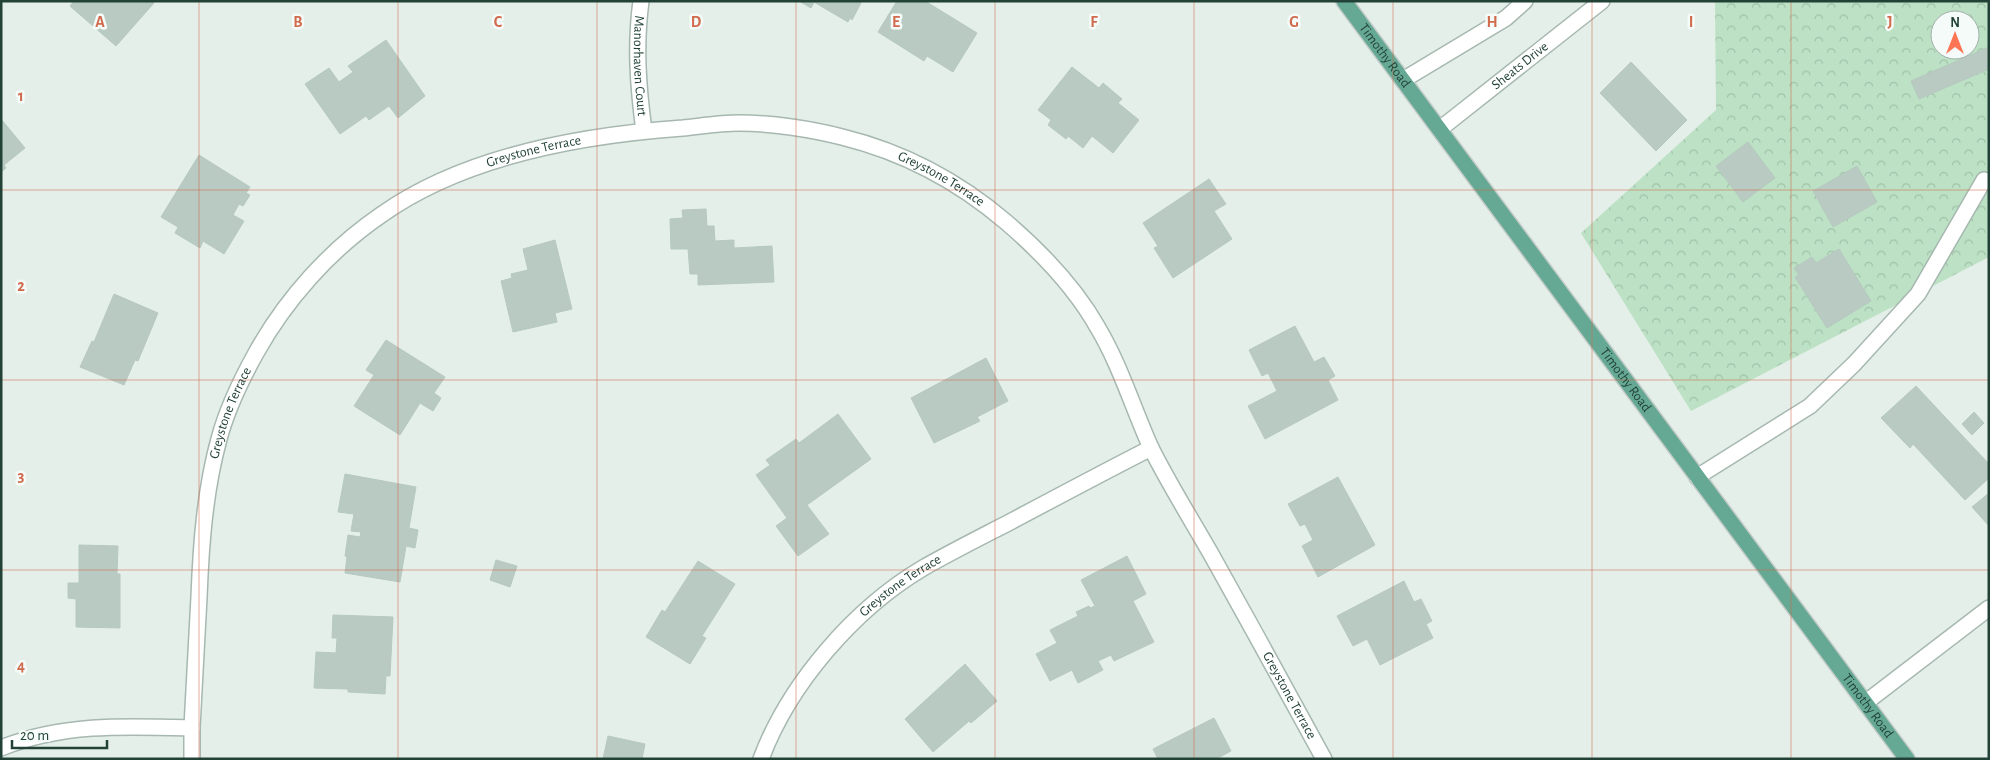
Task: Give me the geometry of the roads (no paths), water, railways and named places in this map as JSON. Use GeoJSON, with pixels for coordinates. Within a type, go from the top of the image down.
{"type":"FeatureCollection","features":[{"type":"Feature","properties":{"kind":"main road","name":"Timothy Road"},"geometry":{"type":"LineString","coordinates":[[1344,1],[1907,759]]}},
{"type":"Feature","properties":{"kind":"street","name":"Manorhaven Court"},"geometry":{"type":"LineString","coordinates":[[641,1],[638,28],[638,81],[644,130]]}},
{"type":"Feature","properties":{"kind":"street"},"geometry":{"type":"LineString","coordinates":[[1403,80],[1506,18],[1525,1]]}},
{"type":"Feature","properties":{"kind":"street","name":"Sheats Drive"},"geometry":{"type":"LineString","coordinates":[[1440,130],[1602,1]]}},
{"type":"Feature","properties":{"kind":"street","name":"Greystone Terrace"},"geometry":{"type":"LineString","coordinates":[[192,759],[203,528],[210,480],[220,436],[236,392],[258,349],[284,310],[314,273],[345,244],[382,214],[427,188],[469,170],[560,145],[644,130],[740,123],[837,135],[883,148],[927,168],[967,192],[1005,221],[1040,254],[1072,289],[1099,328],[1151,448],[1324,759]]}},
{"type":"Feature","properties":{"kind":"street"},"geometry":{"type":"LineString","coordinates":[[1697,477],[1810,406],[1854,364],[1918,294],[1984,180]]}},
{"type":"Feature","properties":{"kind":"street","name":"Greystone Terrace"},"geometry":{"type":"LineString","coordinates":[[761,759],[766,744],[790,702],[816,663],[848,628],[883,596],[922,569],[1151,448]]}},
{"type":"Feature","properties":{"kind":"street"},"geometry":{"type":"LineString","coordinates":[[1865,703],[1989,608]]}},
{"type":"Feature","properties":{"kind":"street"},"geometry":{"type":"LineString","coordinates":[[1,748],[22,739],[68,729],[116,726],[192,728]]}}]}
